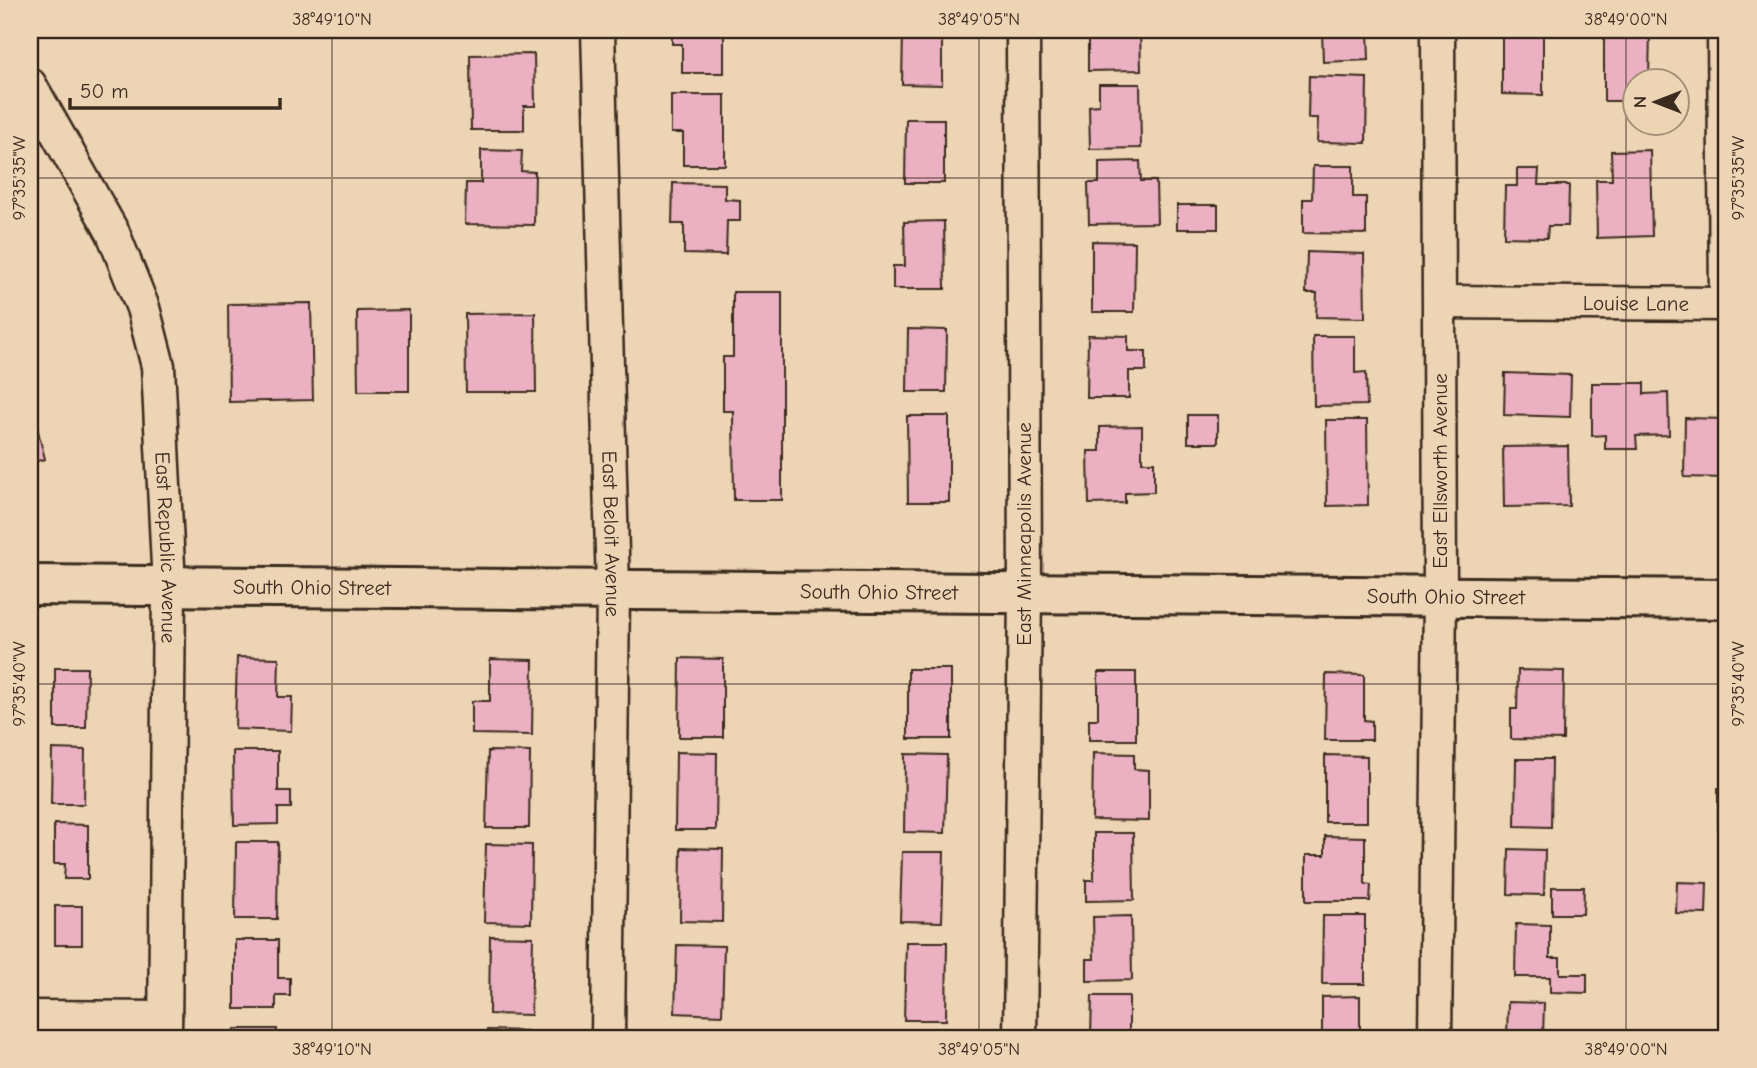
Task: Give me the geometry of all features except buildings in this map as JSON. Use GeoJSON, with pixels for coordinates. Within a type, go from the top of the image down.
{"type":"FeatureCollection","features":[{"type":"Feature","properties":{"kind":"main road","name":"South Ohio Street"},"geometry":{"type":"LineString","coordinates":[[30,585],[1727,599]]}},
{"type":"Feature","properties":{"kind":"street","name":"East Beloit Avenue"},"geometry":{"type":"LineString","coordinates":[[598,30],[613,590],[608,1038]]}},
{"type":"Feature","properties":{"kind":"street","name":"East Minneapolis Avenue"},"geometry":{"type":"LineString","coordinates":[[1020,1038],[1025,592],[1023,30]]}},
{"type":"Feature","properties":{"kind":"street","name":"East Ellsworth Avenue"},"geometry":{"type":"LineString","coordinates":[[1435,1038],[1440,596],[1438,30]]}},
{"type":"Feature","properties":{"kind":"street","name":"Louise Lane"},"geometry":{"type":"LineString","coordinates":[[1440,302],[1726,304],[1724,30]]}},
{"type":"Feature","properties":{"kind":"street","name":"East Republic Avenue"},"geometry":{"type":"LineString","coordinates":[[30,85],[113,233],[143,307],[158,366],[169,586],[165,1028]]}},
{"type":"Feature","properties":{"kind":"street"},"geometry":{"type":"LineString","coordinates":[[30,1017],[165,1028]]}}]}
